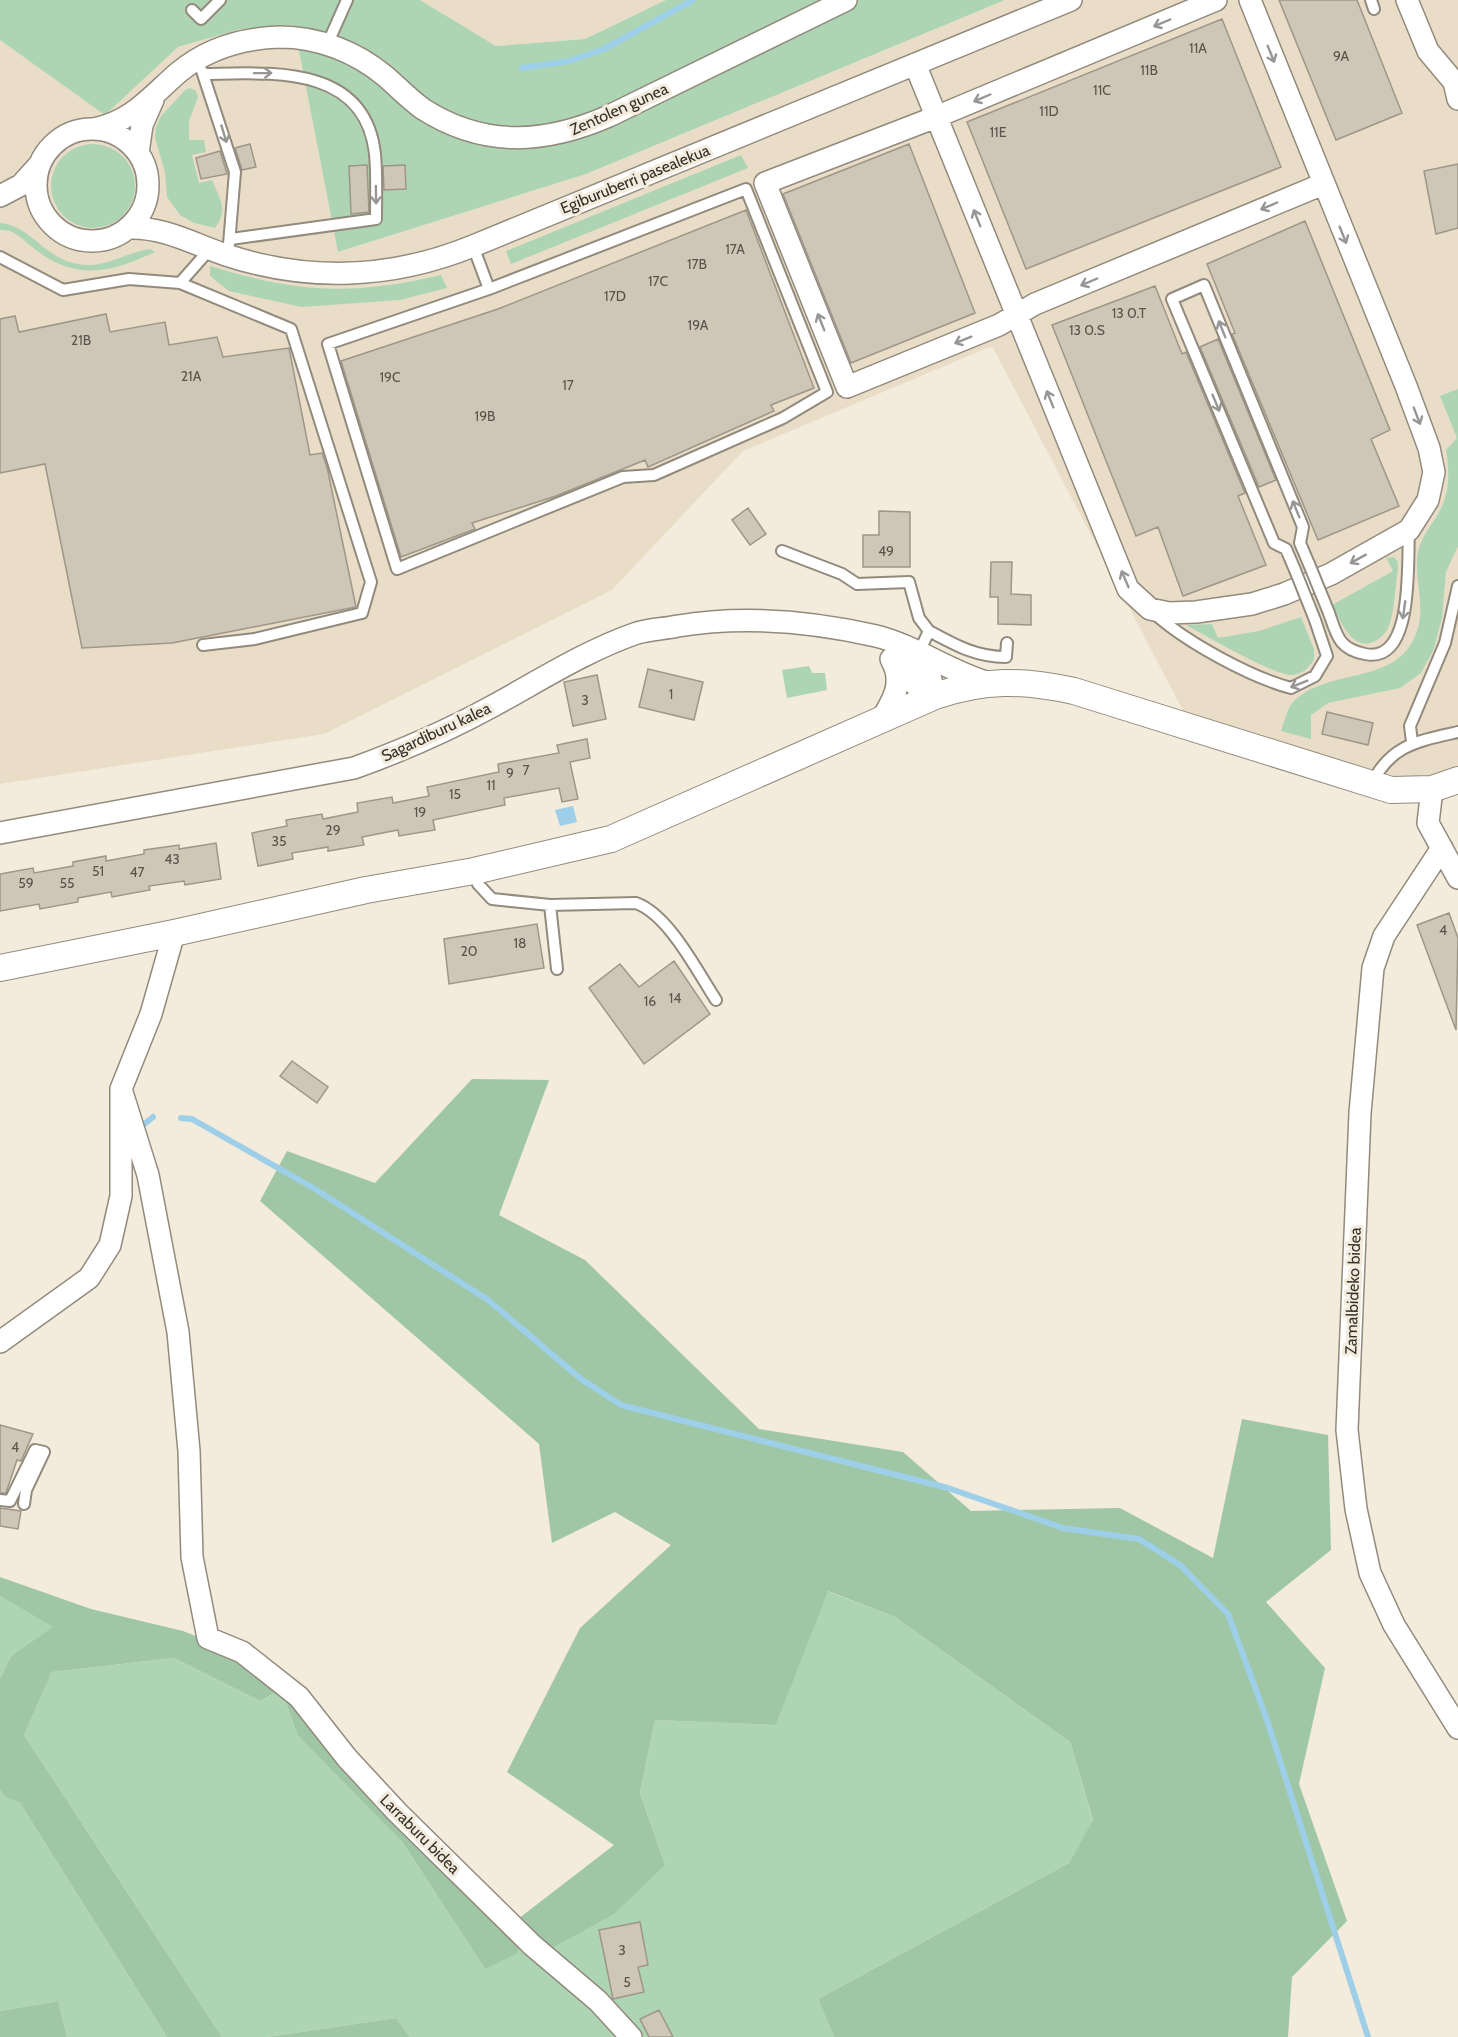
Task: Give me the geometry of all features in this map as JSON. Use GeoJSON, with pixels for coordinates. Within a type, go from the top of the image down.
{"type":"FeatureCollection","features":[{"type":"Feature","properties":{"kind":"street","name":"Zentolen gunea"},"geometry":{"type":"LineString","coordinates":[[94,129],[129,117],[157,94],[235,43],[261,38],[306,39],[348,52],[368,64],[422,108],[446,122],[471,131],[521,139],[551,136],[581,129],[846,0]]}},
{"type":"Feature","properties":{"kind":"street","name":"Egiburuberri pasealekua"},"geometry":{"type":"LineString","coordinates":[[129,228],[159,230],[286,270],[333,274],[395,269],[424,263],[473,246],[1071,0]]}},
{"type":"Feature","properties":{"kind":"street"},"geometry":{"type":"LineString","coordinates":[[1216,0],[936,117],[765,183],[847,387],[1017,317],[1035,304],[1323,184]]}},
{"type":"Feature","properties":{"kind":"street"},"geometry":{"type":"LineString","coordinates":[[915,64],[1128,589],[1150,609],[1169,613],[1197,612],[1252,604],[1273,598],[1331,574],[1408,530],[1428,500],[1434,472],[1430,448],[1250,0]]}},
{"type":"Feature","properties":{"kind":"street"},"geometry":{"type":"LineString","coordinates":[[1407,0],[1428,51],[1454,82],[1458,99]]}},
{"type":"Feature","properties":{"kind":"street","name":"Zentolen gunea"},"geometry":{"type":"LineString","coordinates":[[138,153],[142,125],[157,94]]}},
{"type":"Feature","properties":{"kind":"street"},"geometry":{"type":"LineString","coordinates":[[0,197],[21,184],[39,165],[47,150],[60,138],[76,131],[94,129],[111,132],[126,141],[138,153],[147,174],[147,197],[143,208],[129,228],[116,237],[100,242],[68,237],[54,228],[44,215],[35,191],[39,165]]}},
{"type":"Feature","properties":{"kind":"street"},"geometry":{"type":"LineString","coordinates":[[0,197],[20,203],[44,215]]}},
{"type":"Feature","properties":{"kind":"street","name":"Egiburuberri pasealekua"},"geometry":{"type":"LineString","coordinates":[[147,197],[164,221],[186,239]]}},
{"type":"Feature","properties":{"kind":"street","name":"Sagardiburu kalea"},"geometry":{"type":"LineString","coordinates":[[0,833],[354,768],[408,748],[490,707],[590,652],[639,633],[689,625],[758,619],[810,623],[860,634],[880,646],[905,652],[989,683]]}},
{"type":"Feature","properties":{"kind":"street"},"geometry":{"type":"LineString","coordinates":[[881,720],[892,702],[905,652]]}},
{"type":"Feature","properties":{"kind":"street","name":"Sagardiburu kalea"},"geometry":{"type":"LineString","coordinates":[[905,652],[913,683],[935,696]]}},
{"type":"Feature","properties":{"kind":"street"},"geometry":{"type":"LineString","coordinates":[[0,968],[174,933],[366,890],[474,871],[611,839],[935,696],[961,687],[989,683],[1024,682],[1074,691],[1371,786],[1412,791],[1432,789],[1458,780]]}},
{"type":"Feature","properties":{"kind":"street"},"geometry":{"type":"LineString","coordinates":[[1432,789],[1428,823],[1458,878]]}},
{"type":"Feature","properties":{"kind":"street","name":"Zamalbideko bidea"},"geometry":{"type":"LineString","coordinates":[[1442,848],[1384,936],[1373,969],[1360,1113],[1347,1430],[1356,1509],[1370,1573],[1394,1624],[1458,1728]]}},
{"type":"Feature","properties":{"kind":"street"},"geometry":{"type":"LineString","coordinates":[[0,1342],[89,1278],[110,1245],[121,1196],[121,1089],[151,1014],[174,933]]}},
{"type":"Feature","properties":{"kind":"street","name":"Larraburu bidea"},"geometry":{"type":"LineString","coordinates":[[121,1089],[147,1175],[178,1332],[189,1451],[192,1557],[208,1638],[242,1652],[299,1697],[347,1758],[397,1812],[532,1945],[598,2001],[632,2037]]}},
{"type":"Feature","properties":{"kind":"lane"},"geometry":{"type":"LineString","coordinates":[[192,10],[201,19],[220,0]]}},
{"type":"Feature","properties":{"kind":"lane"},"geometry":{"type":"LineString","coordinates":[[327,45],[347,0]]}},
{"type":"Feature","properties":{"kind":"lane"},"geometry":{"type":"LineString","coordinates":[[180,283],[222,248],[376,219],[375,153],[368,127],[355,103],[321,82],[284,73],[200,68],[235,172],[222,248]]}},
{"type":"Feature","properties":{"kind":"lane"},"geometry":{"type":"LineString","coordinates":[[746,189],[827,392],[783,418],[654,475],[623,477],[397,569],[328,344],[489,289],[746,189]]}},
{"type":"Feature","properties":{"kind":"lane"},"geometry":{"type":"LineString","coordinates":[[473,246],[489,289]]}},
{"type":"Feature","properties":{"kind":"lane"},"geometry":{"type":"LineString","coordinates":[[0,257],[63,290],[129,279],[180,283],[291,329],[371,582],[362,613],[255,639],[203,645]]}},
{"type":"Feature","properties":{"kind":"lane"},"geometry":{"type":"LineString","coordinates":[[1150,609],[1172,629],[1268,682],[1291,688],[1315,676],[1327,656],[1286,549],[1274,543],[1172,299],[1204,285],[1304,526],[1300,543],[1339,639],[1350,651],[1371,656],[1385,651],[1401,632],[1407,591],[1408,530]]}},
{"type":"Feature","properties":{"kind":"lane"},"geometry":{"type":"LineString","coordinates":[[1286,549],[1300,543]]}},
{"type":"Feature","properties":{"kind":"lane"},"geometry":{"type":"LineString","coordinates":[[782,551],[842,574],[857,584],[909,582],[919,618],[929,631],[963,650],[987,657],[1006,657],[1007,643]]}},
{"type":"Feature","properties":{"kind":"lane"},"geometry":{"type":"LineString","coordinates":[[1412,742],[1410,726],[1445,643],[1458,586]]}},
{"type":"Feature","properties":{"kind":"lane"},"geometry":{"type":"LineString","coordinates":[[905,652],[929,631]]}},
{"type":"Feature","properties":{"kind":"lane"},"geometry":{"type":"LineString","coordinates":[[1371,786],[1383,764],[1412,742],[1458,732]]}},
{"type":"Feature","properties":{"kind":"lane"},"geometry":{"type":"LineString","coordinates":[[474,871],[478,884],[492,899],[550,905],[636,903],[644,906],[652,912],[686,952],[716,1000]]}},
{"type":"Feature","properties":{"kind":"lane"},"geometry":{"type":"LineString","coordinates":[[550,905],[557,969]]}},
{"type":"Feature","properties":{"kind":"lane"},"geometry":{"type":"LineString","coordinates":[[0,1500],[10,1501],[35,1450],[44,1452],[26,1490],[24,1504]]}},
{"type":"Feature","properties":{"kind":"shaded area"},"geometry":{"type":"Polygon","coordinates":[[[420,0],[666,0],[585,39],[496,46],[420,0]]]}},
{"type":"Feature","properties":{"kind":"shaded area"},"geometry":{"type":"Polygon","coordinates":[[[1005,0],[1458,0],[1458,767],[1426,778],[1400,780],[1189,722],[992,346],[743,451],[612,590],[324,734],[0,784],[0,40],[105,114],[178,47],[241,29],[294,25],[339,252],[586,174],[1005,0]]]}},
{"type":"Feature","properties":{"kind":"green space"},"geometry":{"type":"Polygon","coordinates":[[[0,0],[420,0],[496,46],[585,39],[666,0],[1005,0],[586,174],[338,252],[294,25],[241,29],[178,47],[105,115],[0,40],[0,0]]]}},
{"type":"Feature","properties":{"kind":"green space"},"geometry":{"type":"Polygon","coordinates":[[[190,88],[196,91],[198,97],[189,121],[189,140],[204,140],[206,152],[192,155],[199,183],[212,180],[222,204],[222,215],[215,228],[194,223],[180,215],[167,197],[165,173],[155,137],[161,116],[185,90],[190,88]]]}},
{"type":"Feature","properties":{"kind":"green space"},"geometry":{"type":"Polygon","coordinates":[[[93,144],[109,147],[123,156],[132,170],[135,186],[132,202],[123,216],[109,225],[93,228],[77,225],[63,216],[54,202],[51,186],[54,170],[63,156],[77,147],[93,144]]]}},
{"type":"Feature","properties":{"kind":"green space"},"geometry":{"type":"Polygon","coordinates":[[[741,155],[748,168],[511,264],[506,251],[741,155]]]}},
{"type":"Feature","properties":{"kind":"green space"},"geometry":{"type":"Polygon","coordinates":[[[0,223],[21,230],[66,261],[78,264],[97,264],[151,249],[155,252],[107,269],[77,269],[47,258],[14,233],[0,230],[0,223]]]}},
{"type":"Feature","properties":{"kind":"green space"},"geometry":{"type":"Polygon","coordinates":[[[210,266],[271,282],[325,288],[379,286],[441,275],[447,288],[400,300],[301,307],[229,291],[210,276],[210,266]]]}},
{"type":"Feature","properties":{"kind":"green space"},"geometry":{"type":"Polygon","coordinates":[[[1458,389],[1458,546],[1446,572],[1442,618],[1433,651],[1421,673],[1400,688],[1328,703],[1311,715],[1311,739],[1281,731],[1293,702],[1308,691],[1393,662],[1406,651],[1416,634],[1420,614],[1418,552],[1443,504],[1448,477],[1446,450],[1457,438],[1440,396],[1458,389]]]}},
{"type":"Feature","properties":{"kind":"green space"},"geometry":{"type":"Polygon","coordinates":[[[1394,557],[1398,562],[1398,569],[1389,626],[1377,640],[1361,643],[1349,634],[1332,605],[1393,571],[1386,558],[1394,557]]]}},
{"type":"Feature","properties":{"kind":"green space"},"geometry":{"type":"Polygon","coordinates":[[[1301,617],[1314,649],[1314,660],[1305,670],[1292,675],[1255,662],[1186,625],[1212,624],[1218,638],[1259,631],[1301,617]]]}},
{"type":"Feature","properties":{"kind":"green space"},"geometry":{"type":"Polygon","coordinates":[[[809,666],[812,673],[825,673],[827,690],[787,698],[782,670],[809,666]]]}},
{"type":"Feature","properties":{"kind":"green space"},"geometry":{"type":"Polygon","coordinates":[[[472,1079],[549,1080],[499,1215],[585,1260],[759,1429],[903,1452],[971,1511],[1120,1508],[1213,1558],[1242,1419],[1328,1435],[1331,1550],[1266,1602],[1325,1668],[1299,1784],[1347,1921],[1292,1977],[1288,2037],[834,2037],[818,1999],[1069,1863],[1093,1820],[1070,1742],[895,1617],[828,1591],[776,1725],[655,1720],[640,1793],[665,1865],[614,1914],[545,1952],[518,1919],[614,1845],[507,1772],[580,1628],[671,1545],[615,1512],[552,1543],[539,1444],[260,1201],[287,1151],[375,1183],[472,1079]]]}},
{"type":"Feature","properties":{"kind":"green space"},"geometry":{"type":"Polygon","coordinates":[[[0,1577],[91,1609],[183,1631],[269,1665],[518,1940],[518,1953],[485,1969],[403,1843],[298,1736],[281,1689],[260,1701],[174,1658],[52,1672],[24,1735],[222,2037],[167,2037],[20,1803],[5,1797],[0,1790],[0,1679],[11,1656],[53,1627],[0,1596],[0,1577]]]}},
{"type":"Feature","properties":{"kind":"green space"},"geometry":{"type":"Polygon","coordinates":[[[827,1591],[895,1617],[1070,1742],[1093,1821],[1069,1863],[818,1999],[834,2037],[410,2037],[396,2018],[267,2037],[222,2037],[24,1735],[52,1672],[174,1658],[260,1701],[281,1689],[298,1736],[403,1843],[485,1969],[518,1919],[665,1865],[640,1793],[655,1720],[776,1725],[827,1591]]]}},
{"type":"Feature","properties":{"kind":"green space"},"geometry":{"type":"Polygon","coordinates":[[[0,1596],[54,1627],[11,1656],[0,1679],[0,1596]]]}},
{"type":"Feature","properties":{"kind":"green space"},"geometry":{"type":"Polygon","coordinates":[[[0,1790],[5,1797],[20,1803],[167,2037],[67,2037],[58,2001],[0,2011],[0,1790]]]}},
{"type":"Feature","properties":{"kind":"green space"},"geometry":{"type":"Polygon","coordinates":[[[58,2001],[67,2037],[0,2037],[0,2011],[58,2001]]]}},
{"type":"Feature","properties":{"kind":"green space"},"geometry":{"type":"Polygon","coordinates":[[[396,2018],[410,2037],[267,2037],[396,2018]]]}},
{"type":"Feature","properties":{"kind":"water"},"geometry":{"type":"Polygon","coordinates":[[[573,806],[577,822],[560,826],[555,810],[573,806]]]}},
{"type":"Feature","properties":{"kind":"building"},"geometry":{"type":"Polygon","coordinates":[[[1279,0],[1357,0],[1402,113],[1336,140],[1279,0]]]}},
{"type":"Feature","properties":{"kind":"building"},"geometry":{"type":"Polygon","coordinates":[[[1222,19],[1281,167],[1026,269],[967,122],[1222,19]]]}},
{"type":"Feature","properties":{"kind":"building"},"geometry":{"type":"Polygon","coordinates":[[[250,144],[256,167],[242,170],[235,148],[250,144]]]}},
{"type":"Feature","properties":{"kind":"building"},"geometry":{"type":"Polygon","coordinates":[[[909,144],[975,313],[851,363],[783,194],[909,144]]]}},
{"type":"Feature","properties":{"kind":"building"},"geometry":{"type":"Polygon","coordinates":[[[220,151],[227,174],[201,179],[196,158],[220,151]]]}},
{"type":"Feature","properties":{"kind":"building"},"geometry":{"type":"Polygon","coordinates":[[[1458,164],[1458,228],[1436,234],[1424,171],[1458,164]]]}},
{"type":"Feature","properties":{"kind":"building"},"geometry":{"type":"Polygon","coordinates":[[[367,165],[369,212],[351,214],[349,166],[367,165]]]}},
{"type":"Feature","properties":{"kind":"building"},"geometry":{"type":"Polygon","coordinates":[[[405,165],[406,189],[384,190],[383,166],[405,165]]]}},
{"type":"Feature","properties":{"kind":"building"},"geometry":{"type":"Polygon","coordinates":[[[746,210],[814,388],[771,405],[774,411],[648,467],[645,460],[556,496],[472,523],[475,529],[401,557],[341,361],[498,309],[746,210]]]}},
{"type":"Feature","properties":{"kind":"building"},"geometry":{"type":"Polygon","coordinates":[[[1305,221],[1390,430],[1371,439],[1399,506],[1318,540],[1232,334],[1235,333],[1207,264],[1305,221]]]}},
{"type":"Feature","properties":{"kind":"building"},"geometry":{"type":"Polygon","coordinates":[[[1155,286],[1182,354],[1186,352],[1245,493],[1238,496],[1266,565],[1183,596],[1158,527],[1136,536],[1052,325],[1155,286]]]}},
{"type":"Feature","properties":{"kind":"building"},"geometry":{"type":"Polygon","coordinates":[[[106,314],[110,332],[165,322],[169,345],[217,337],[223,357],[289,348],[310,455],[322,453],[327,467],[356,607],[172,643],[82,648],[45,464],[0,473],[0,319],[15,316],[19,332],[106,314]]]}},
{"type":"Feature","properties":{"kind":"building"},"geometry":{"type":"Polygon","coordinates":[[[1218,339],[1276,480],[1259,487],[1200,347],[1218,339]]]}},
{"type":"Feature","properties":{"kind":"building"},"geometry":{"type":"Polygon","coordinates":[[[748,508],[766,534],[750,545],[732,520],[748,508]]]}},
{"type":"Feature","properties":{"kind":"building"},"geometry":{"type":"Polygon","coordinates":[[[879,511],[910,512],[910,567],[863,567],[863,535],[879,535],[879,511]]]}},
{"type":"Feature","properties":{"kind":"building"},"geometry":{"type":"Polygon","coordinates":[[[991,562],[1012,562],[1011,594],[1031,595],[1031,625],[998,624],[998,597],[990,597],[991,562]]]}},
{"type":"Feature","properties":{"kind":"building"},"geometry":{"type":"Polygon","coordinates":[[[648,669],[703,682],[694,720],[639,707],[648,669]]]}},
{"type":"Feature","properties":{"kind":"building"},"geometry":{"type":"Polygon","coordinates":[[[597,675],[606,719],[573,726],[564,682],[597,675]]]}},
{"type":"Feature","properties":{"kind":"building"},"geometry":{"type":"Polygon","coordinates":[[[1327,712],[1373,723],[1368,745],[1322,734],[1327,712]]]}},
{"type":"Feature","properties":{"kind":"building"},"geometry":{"type":"Polygon","coordinates":[[[587,739],[590,758],[570,762],[578,799],[562,802],[559,788],[504,798],[505,805],[433,820],[435,830],[399,836],[398,830],[362,837],[364,845],[328,851],[328,847],[292,853],[293,859],[258,866],[252,833],[287,826],[286,820],[322,814],[323,819],[358,812],[357,803],[392,797],[393,803],[429,796],[427,787],[499,772],[498,764],[559,753],[557,745],[587,739]]]}},
{"type":"Feature","properties":{"kind":"building"},"geometry":{"type":"Polygon","coordinates":[[[216,843],[221,879],[185,885],[184,881],[149,886],[150,890],[112,897],[111,892],[78,898],[78,902],[40,909],[39,904],[0,911],[0,874],[33,868],[34,873],[73,866],[73,862],[106,856],[106,861],[144,854],[144,850],[179,845],[179,849],[216,843]]]}},
{"type":"Feature","properties":{"kind":"building"},"geometry":{"type":"Polygon","coordinates":[[[1449,913],[1458,938],[1456,1030],[1417,925],[1449,913]]]}},
{"type":"Feature","properties":{"kind":"building"},"geometry":{"type":"Polygon","coordinates":[[[537,924],[544,968],[449,984],[444,939],[537,924]]]}},
{"type":"Feature","properties":{"kind":"building"},"geometry":{"type":"Polygon","coordinates":[[[674,961],[710,1014],[644,1064],[589,988],[620,964],[639,987],[674,961]]]}},
{"type":"Feature","properties":{"kind":"building"},"geometry":{"type":"Polygon","coordinates":[[[292,1061],[328,1087],[317,1103],[280,1076],[292,1061]]]}},
{"type":"Feature","properties":{"kind":"building"},"geometry":{"type":"Polygon","coordinates":[[[0,1425],[33,1434],[21,1461],[17,1460],[6,1493],[0,1493],[0,1425]]]}},
{"type":"Feature","properties":{"kind":"building"},"geometry":{"type":"Polygon","coordinates":[[[0,1508],[21,1511],[18,1529],[0,1526],[0,1508]]]}},
{"type":"Feature","properties":{"kind":"building"},"geometry":{"type":"Polygon","coordinates":[[[640,1922],[648,1965],[638,1967],[644,1992],[613,1999],[599,1930],[640,1922]]]}},
{"type":"Feature","properties":{"kind":"building"},"geometry":{"type":"Polygon","coordinates":[[[659,2010],[673,2037],[649,2037],[640,2019],[659,2010]]]}},
{"type":"Feature","properties":{"kind":"waterway"},"geometry":{"type":"LineString","coordinates":[[522,68],[569,61],[604,49],[693,0]]}},
{"type":"Feature","properties":{"kind":"waterway"},"geometry":{"type":"LineString","coordinates":[[138,1129],[153,1117]]}},
{"type":"Feature","properties":{"kind":"waterway"},"geometry":{"type":"LineString","coordinates":[[181,1118],[192,1119],[315,1189],[488,1300],[581,1379],[621,1405],[948,1488],[1063,1528],[1139,1539],[1180,1565],[1228,1614],[1267,1720],[1368,2037]]}}]}
